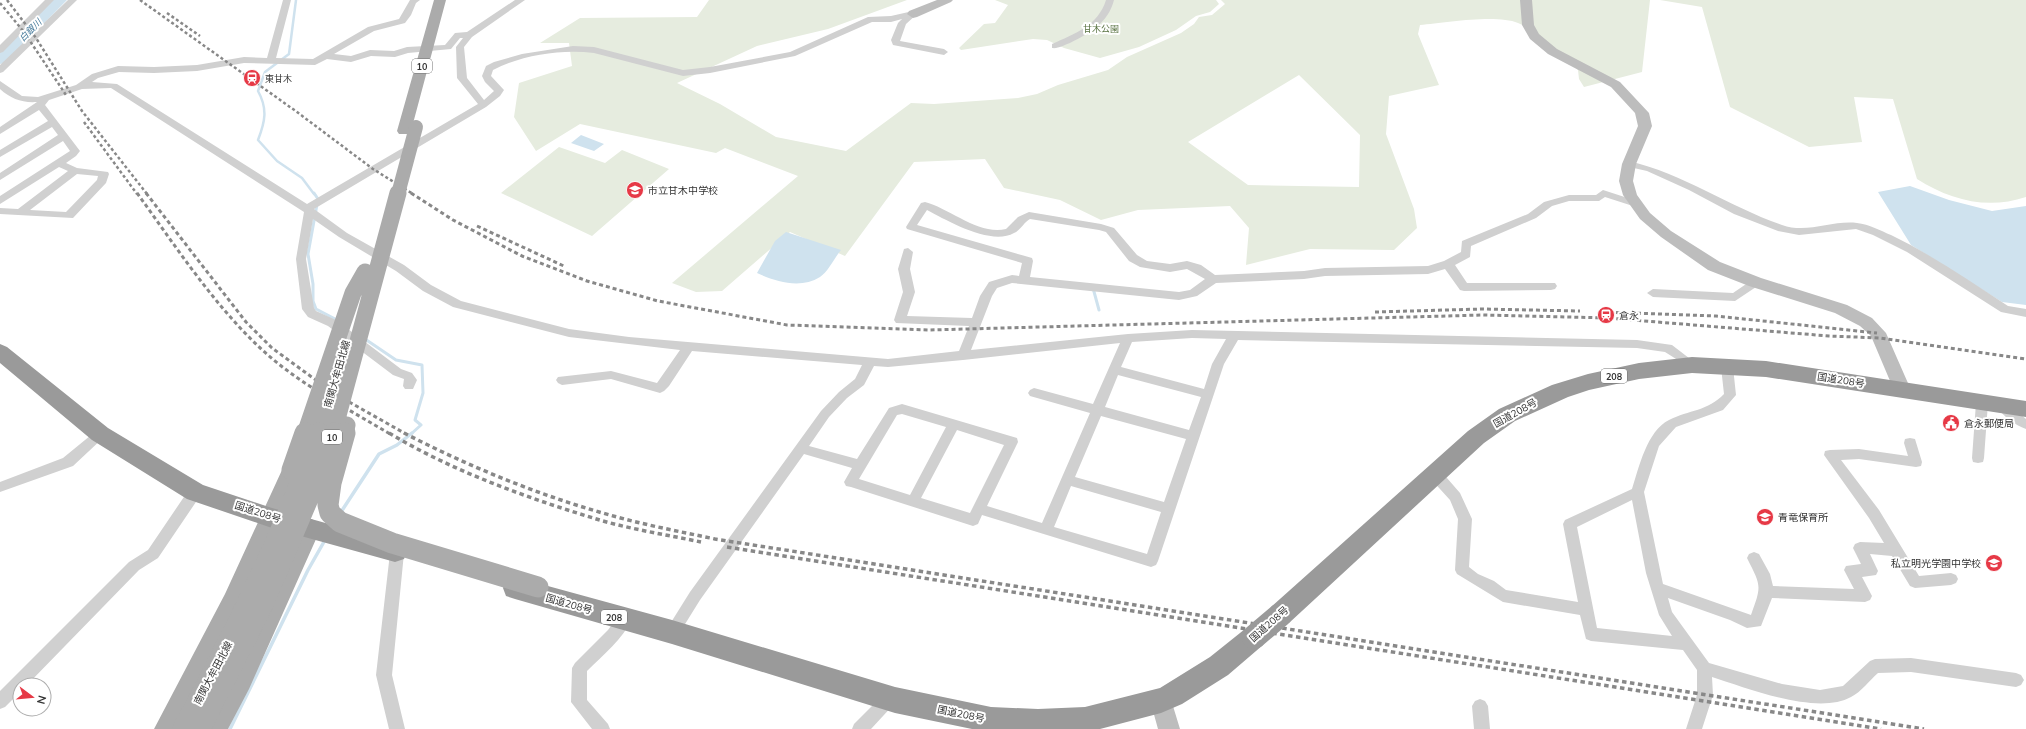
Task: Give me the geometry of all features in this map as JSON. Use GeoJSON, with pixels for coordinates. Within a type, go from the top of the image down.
{"type":"FeatureCollection","features":[{"type":"Feature","properties":{"kind":"highway","name":"国道208号"},"geometry":{"type":"LineString","coordinates":[[0,352],[100,434],[195,492],[272,518],[672,632],[890,698],[991,720],[1038,722],[1085,720],[1161,700],[1174,695],[1219,666],[1280,615],[1476,437],[1506,415],[1535,401],[1588,382],[1639,371],[1692,365],[1766,369],[2026,409]]}},
{"type":"Feature","properties":{"kind":"main road","name":"南関大牟田北線"},"geometry":{"type":"LineString","coordinates":[[432,49],[440,0]]}},
{"type":"Feature","properties":{"kind":"main road","name":"南関大牟田北線"},"geometry":{"type":"LineString","coordinates":[[183,729],[237,627],[280,535],[311,455],[336,382],[365,272],[410,129],[432,49],[449,0]]}},
{"type":"Feature","properties":{"kind":"main road","name":"南関大牟田北線"},"geometry":{"type":"LineString","coordinates":[[200,729],[263,604],[316,480],[336,427],[369,304],[410,129]]}},
{"type":"Feature","properties":{"kind":"main road"},"geometry":{"type":"LineString","coordinates":[[166,729],[188,689],[272,518],[292,470],[353,293],[365,272]]}},
{"type":"Feature","properties":{"kind":"main road"},"geometry":{"type":"LineString","coordinates":[[369,304],[356,387],[345,435],[328,491],[330,514],[337,521],[390,542],[538,586],[619,618]]}},
{"type":"Feature","properties":{"kind":"main road"},"geometry":{"type":"LineString","coordinates":[[216,729],[240,682],[311,528]]}},
{"type":"Feature","properties":{"kind":"street"},"geometry":{"type":"LineString","coordinates":[[0,50],[50,0]]}},
{"type":"Feature","properties":{"kind":"street"},"geometry":{"type":"LineString","coordinates":[[0,70],[73,0]]}},
{"type":"Feature","properties":{"kind":"street"},"geometry":{"type":"LineString","coordinates":[[271,60],[287,0]]}},
{"type":"Feature","properties":{"kind":"street"},"geometry":{"type":"LineString","coordinates":[[0,131],[44,102],[80,86],[95,76],[118,69],[154,70],[197,68],[244,60],[315,62],[371,28],[402,21],[407,16],[413,2],[416,0]]}},
{"type":"Feature","properties":{"kind":"street"},"geometry":{"type":"LineString","coordinates":[[483,105],[462,78],[460,47],[469,35],[521,0]]}},
{"type":"Feature","properties":{"kind":"street"},"geometry":{"type":"LineString","coordinates":[[409,386],[411,380],[408,376],[397,372],[332,323],[312,314],[308,309],[301,259],[308,210],[373,169],[483,105],[497,94],[499,90],[487,77],[488,69],[501,62],[513,59],[565,49],[580,49],[635,60],[665,70],[683,73],[703,70],[792,54],[809,48],[871,19],[891,19],[913,14],[947,0]]}},
{"type":"Feature","properties":{"kind":"street"},"geometry":{"type":"LineString","coordinates":[[1055,46],[1084,32],[1094,25],[1107,14],[1110,0]]}},
{"type":"Feature","properties":{"kind":"street"},"geometry":{"type":"LineString","coordinates":[[1526,0],[1529,28],[1538,39],[1559,56],[1609,80],[1627,95],[1646,119],[1645,126],[1629,164],[1626,180],[1630,195],[1645,216],[1666,234],[1714,266],[1755,282],[1841,309],[1866,322],[1878,333],[1902,390]]}},
{"type":"Feature","properties":{"kind":"street"},"geometry":{"type":"LineString","coordinates":[[913,14],[902,23],[895,40],[896,43],[944,52]]}},
{"type":"Feature","properties":{"kind":"street"},"geometry":{"type":"LineString","coordinates":[[327,56],[351,59],[370,53],[395,54],[408,50],[448,47],[458,35],[469,35]]}},
{"type":"Feature","properties":{"kind":"street"},"geometry":{"type":"LineString","coordinates":[[0,84],[7,93],[22,99],[44,102]]}},
{"type":"Feature","properties":{"kind":"street"},"geometry":{"type":"LineString","coordinates":[[80,86],[114,86],[308,210],[343,235],[400,268],[426,288],[457,304],[569,333],[629,341],[888,363],[1128,338],[1192,334],[1637,344],[1668,348],[1692,365]]}},
{"type":"Feature","properties":{"kind":"street"},"geometry":{"type":"LineString","coordinates":[[0,201],[75,151],[53,122],[44,102]]}},
{"type":"Feature","properties":{"kind":"street"},"geometry":{"type":"LineString","coordinates":[[0,156],[53,122]]}},
{"type":"Feature","properties":{"kind":"street"},"geometry":{"type":"LineString","coordinates":[[0,177],[64,136]]}},
{"type":"Feature","properties":{"kind":"street"},"geometry":{"type":"LineString","coordinates":[[0,156],[28,159]]}},
{"type":"Feature","properties":{"kind":"street"},"geometry":{"type":"LineString","coordinates":[[0,211],[70,216],[102,181],[104,174],[75,171],[58,163]]}},
{"type":"Feature","properties":{"kind":"street"},"geometry":{"type":"LineString","coordinates":[[1629,164],[1657,172],[1693,188],[1738,212],[1782,229],[1799,232],[1857,226],[1877,232],[1911,249],[2005,309],[2026,313]]}},
{"type":"Feature","properties":{"kind":"street"},"geometry":{"type":"LineString","coordinates":[[19,213],[75,171]]}},
{"type":"Feature","properties":{"kind":"street"},"geometry":{"type":"LineString","coordinates":[[1024,279],[1028,261],[911,227],[925,205],[968,227],[1002,234],[1011,231],[1019,220],[1028,216],[1101,227],[1110,230],[1133,258],[1144,264],[1170,268],[1187,265],[1197,268],[1213,278],[1304,275],[1325,272],[1428,270],[1448,264],[1466,254],[1466,244],[1532,216],[1548,204],[1569,198],[1599,198],[1603,193],[1636,204]]}},
{"type":"Feature","properties":{"kind":"street"},"geometry":{"type":"LineString","coordinates":[[908,252],[904,269],[909,292],[900,320],[976,322]]}},
{"type":"Feature","properties":{"kind":"street"},"geometry":{"type":"LineString","coordinates":[[1448,264],[1464,287],[1551,286]]}},
{"type":"Feature","properties":{"kind":"street"},"geometry":{"type":"LineString","coordinates":[[963,356],[986,296],[993,285],[1012,279],[1024,279],[1179,296],[1193,293],[1213,278]]}},
{"type":"Feature","properties":{"kind":"street"},"geometry":{"type":"LineString","coordinates":[[1653,293],[1735,297],[1755,282]]}},
{"type":"Feature","properties":{"kind":"street"},"geometry":{"type":"LineString","coordinates":[[979,509],[1151,561],[1218,364],[1234,336]]}},
{"type":"Feature","properties":{"kind":"street"},"geometry":{"type":"LineString","coordinates":[[1046,530],[1128,338]]}},
{"type":"Feature","properties":{"kind":"street"},"geometry":{"type":"LineString","coordinates":[[562,380],[611,375],[660,388],[672,374],[675,365],[689,346]]}},
{"type":"Feature","properties":{"kind":"street"},"geometry":{"type":"LineString","coordinates":[[672,632],[695,596],[800,448],[825,414],[843,395],[860,382],[870,362]]}},
{"type":"Feature","properties":{"kind":"street"},"geometry":{"type":"LineString","coordinates":[[1694,729],[1705,695],[1704,668],[1666,614],[1658,588],[1637,492],[1653,444],[1672,424],[1719,407],[1730,395],[1727,367]]}},
{"type":"Feature","properties":{"kind":"street"},"geometry":{"type":"LineString","coordinates":[[1114,370],[1207,394]]}},
{"type":"Feature","properties":{"kind":"street"},"geometry":{"type":"LineString","coordinates":[[1034,393],[1193,436]]}},
{"type":"Feature","properties":{"kind":"street"},"geometry":{"type":"LineString","coordinates":[[1978,458],[1993,404],[2020,422],[2026,424]]}},
{"type":"Feature","properties":{"kind":"street"},"geometry":{"type":"LineString","coordinates":[[902,409],[1012,442],[973,520],[851,482],[860,465],[893,411],[902,409]]}},
{"type":"Feature","properties":{"kind":"street"},"geometry":{"type":"LineString","coordinates":[[913,501],[954,425]]}},
{"type":"Feature","properties":{"kind":"street"},"geometry":{"type":"LineString","coordinates":[[0,487],[68,462],[100,434]]}},
{"type":"Feature","properties":{"kind":"street"},"geometry":{"type":"LineString","coordinates":[[1910,443],[1916,462],[1859,454],[1830,455],[1874,514],[1915,582],[1951,579]]}},
{"type":"Feature","properties":{"kind":"street"},"geometry":{"type":"LineString","coordinates":[[800,448],[860,465]]}},
{"type":"Feature","properties":{"kind":"street"},"geometry":{"type":"LineString","coordinates":[[1435,474],[1455,497],[1465,519],[1462,570],[1473,578],[1489,585],[1503,596],[1586,610]]}},
{"type":"Feature","properties":{"kind":"street"},"geometry":{"type":"LineString","coordinates":[[1067,480],[1168,509]]}},
{"type":"Feature","properties":{"kind":"street"},"geometry":{"type":"LineString","coordinates":[[0,702],[134,566],[153,554],[195,492]]}},
{"type":"Feature","properties":{"kind":"street"},"geometry":{"type":"LineString","coordinates":[[1637,492],[1570,524],[1591,634],[1686,644]]}},
{"type":"Feature","properties":{"kind":"street"},"geometry":{"type":"LineString","coordinates":[[1767,592],[1865,596],[1851,570],[1871,571],[1860,548],[1896,550]]}},
{"type":"Feature","properties":{"kind":"street"},"geometry":{"type":"LineString","coordinates":[[397,553],[384,675],[397,729]]}},
{"type":"Feature","properties":{"kind":"street"},"geometry":{"type":"LineString","coordinates":[[1658,588],[1735,615],[1747,622],[1756,621],[1767,592],[1762,574],[1754,558]]}},
{"type":"Feature","properties":{"kind":"street"},"geometry":{"type":"LineString","coordinates":[[602,729],[579,702],[580,668],[613,635],[619,618]]}},
{"type":"Feature","properties":{"kind":"street"},"geometry":{"type":"LineString","coordinates":[[1704,668],[1782,691],[1820,696],[1847,692],[1875,666],[1911,665],[2016,680]]}},
{"type":"Feature","properties":{"kind":"street"},"geometry":{"type":"LineString","coordinates":[[860,729],[890,698]]}},
{"type":"Feature","properties":{"kind":"street"},"geometry":{"type":"LineString","coordinates":[[1161,700],[1169,729]]}},
{"type":"Feature","properties":{"kind":"street"},"geometry":{"type":"LineString","coordinates":[[1480,706],[1482,729]]}},
{"type":"Feature","properties":{"kind":"green space"},"geometry":{"type":"Polygon","coordinates":[[[709,0],[907,0],[828,29],[757,46],[677,83],[720,104],[776,137],[846,151],[911,103],[934,104],[1018,98],[1037,94],[1058,85],[1108,70],[1127,57],[1181,33],[1194,24],[1199,17],[1212,15],[1225,4],[1221,0],[1650,0],[1642,72],[1584,87],[1579,79],[1578,70],[1572,64],[1541,37],[1518,23],[1508,20],[1484,19],[1420,25],[1418,34],[1439,85],[1389,96],[1386,134],[1414,209],[1417,228],[1394,250],[1310,249],[1246,265],[1249,228],[1230,206],[1138,210],[1101,220],[1060,200],[1004,188],[985,159],[914,162],[845,256],[790,232],[722,291],[696,292],[672,283],[798,176],[725,148],[716,153],[580,124],[536,151],[514,117],[519,83],[572,66],[569,43],[540,43],[580,18],[697,17],[709,0]],[[1299,75],[1188,142],[1248,185],[1359,187],[1360,135],[1299,75]]]}},
{"type":"Feature","properties":{"kind":"green space","name":"甘木公園"},"geometry":{"type":"Polygon","coordinates":[[[995,0],[1216,0],[1219,4],[1210,12],[1196,16],[1176,30],[1139,47],[1100,58],[1064,48],[1047,40],[1033,39],[961,50],[959,48],[984,24],[995,23],[1008,5],[995,0]]]}},
{"type":"Feature","properties":{"kind":"green space"},"geometry":{"type":"Polygon","coordinates":[[[1660,0],[2026,0],[2026,197],[1997,203],[1969,201],[1942,192],[1917,179],[1893,99],[1854,97],[1862,142],[1809,147],[1730,107],[1702,7],[1660,0]]]}},
{"type":"Feature","properties":{"kind":"green space"},"geometry":{"type":"Polygon","coordinates":[[[559,147],[605,163],[622,150],[669,169],[592,236],[501,193],[559,147]]]}},
{"type":"Feature","properties":{"kind":"water"},"geometry":{"type":"Polygon","coordinates":[[[581,135],[604,144],[594,151],[571,143],[581,135]]]}},
{"type":"Feature","properties":{"kind":"water"},"geometry":{"type":"Polygon","coordinates":[[[1910,186],[1949,200],[1992,211],[2026,206],[2026,305],[2002,302],[1911,245],[1878,192],[1910,186]]]}},
{"type":"Feature","properties":{"kind":"water"},"geometry":{"type":"Polygon","coordinates":[[[786,232],[841,250],[826,272],[813,281],[805,283],[788,283],[757,273],[775,241],[786,232]]]}},
{"type":"Feature","properties":{"kind":"waterway","name":"白銀川"},"geometry":{"type":"LineString","coordinates":[[0,60],[60,0]]}},
{"type":"Feature","properties":{"kind":"waterway"},"geometry":{"type":"LineString","coordinates":[[296,0],[289,54],[265,72],[258,91],[264,110],[264,121],[258,140],[277,161],[302,178],[314,194]]}},
{"type":"Feature","properties":{"kind":"waterway"},"geometry":{"type":"LineString","coordinates":[[314,193],[318,199],[308,254],[313,284],[313,301],[316,309],[339,321]]}},
{"type":"Feature","properties":{"kind":"waterway"},"geometry":{"type":"LineString","coordinates":[[1093,288],[1099,310]]}},
{"type":"Feature","properties":{"kind":"waterway"},"geometry":{"type":"LineString","coordinates":[[365,339],[396,360],[422,365],[423,393],[415,420],[421,425],[411,434]]}},
{"type":"Feature","properties":{"kind":"waterway"},"geometry":{"type":"LineString","coordinates":[[341,512],[379,454],[397,445],[412,433]]}},
{"type":"Feature","properties":{"kind":"waterway"},"geometry":{"type":"LineString","coordinates":[[230,729],[308,570],[325,540]]}},
{"type":"Feature","properties":{"kind":"railway"},"geometry":{"type":"LineString","coordinates":[[7,0],[36,38],[82,111],[147,194]]}},
{"type":"Feature","properties":{"kind":"railway"},"geometry":{"type":"LineString","coordinates":[[140,0],[297,112],[373,169],[413,194]]}},
{"type":"Feature","properties":{"kind":"railway"},"geometry":{"type":"LineString","coordinates":[[0,3],[24,32],[66,95]]}},
{"type":"Feature","properties":{"kind":"railway"},"geometry":{"type":"LineString","coordinates":[[167,13],[200,36]]}},
{"type":"Feature","properties":{"kind":"railway"},"geometry":{"type":"LineString","coordinates":[[84,122],[137,194]]}},
{"type":"Feature","properties":{"kind":"railway"},"geometry":{"type":"LineString","coordinates":[[137,193],[209,291],[224,310],[257,345],[287,371],[338,404],[390,434]]}},
{"type":"Feature","properties":{"kind":"railway"},"geometry":{"type":"LineString","coordinates":[[146,193],[246,322],[272,348],[351,403],[406,434]]}},
{"type":"Feature","properties":{"kind":"railway"},"geometry":{"type":"LineString","coordinates":[[411,193],[453,220],[522,256],[587,281],[658,301],[787,325],[929,330],[1483,315],[1608,318],[1829,336],[1880,338],[2026,359]]}},
{"type":"Feature","properties":{"kind":"railway"},"geometry":{"type":"LineString","coordinates":[[477,226],[566,267]]}},
{"type":"Feature","properties":{"kind":"railway"},"geometry":{"type":"LineString","coordinates":[[1375,312],[1482,309],[1580,311]]}},
{"type":"Feature","properties":{"kind":"railway"},"geometry":{"type":"LineString","coordinates":[[1602,312],[1716,316],[1877,333]]}},
{"type":"Feature","properties":{"kind":"railway"},"geometry":{"type":"LineString","coordinates":[[389,433],[440,460],[520,494],[603,521],[639,530],[701,542]]}},
{"type":"Feature","properties":{"kind":"railway"},"geometry":{"type":"LineString","coordinates":[[406,434],[482,470],[535,491],[589,509],[629,520],[715,539],[1924,729]]}},
{"type":"Feature","properties":{"kind":"railway"},"geometry":{"type":"LineString","coordinates":[[727,547],[1881,729]]}},
{"type":"Feature","properties":{"kind":"place","name":"東甘木"},"geometry":{"type":"Point","coordinates":[252,78]}},
{"type":"Feature","properties":{"kind":"place","name":"市立甘木中学校"},"geometry":{"type":"Point","coordinates":[635,190]}},
{"type":"Feature","properties":{"kind":"place","name":"倉永"},"geometry":{"type":"Point","coordinates":[1606,315]}},
{"type":"Feature","properties":{"kind":"place","name":"倉永郵便局"},"geometry":{"type":"Point","coordinates":[1951,423]}},
{"type":"Feature","properties":{"kind":"place","name":"青竜保育所"},"geometry":{"type":"Point","coordinates":[1765,517]}},
{"type":"Feature","properties":{"kind":"place","name":"私立明光学園中学校"},"geometry":{"type":"Point","coordinates":[1994,563]}}]}
